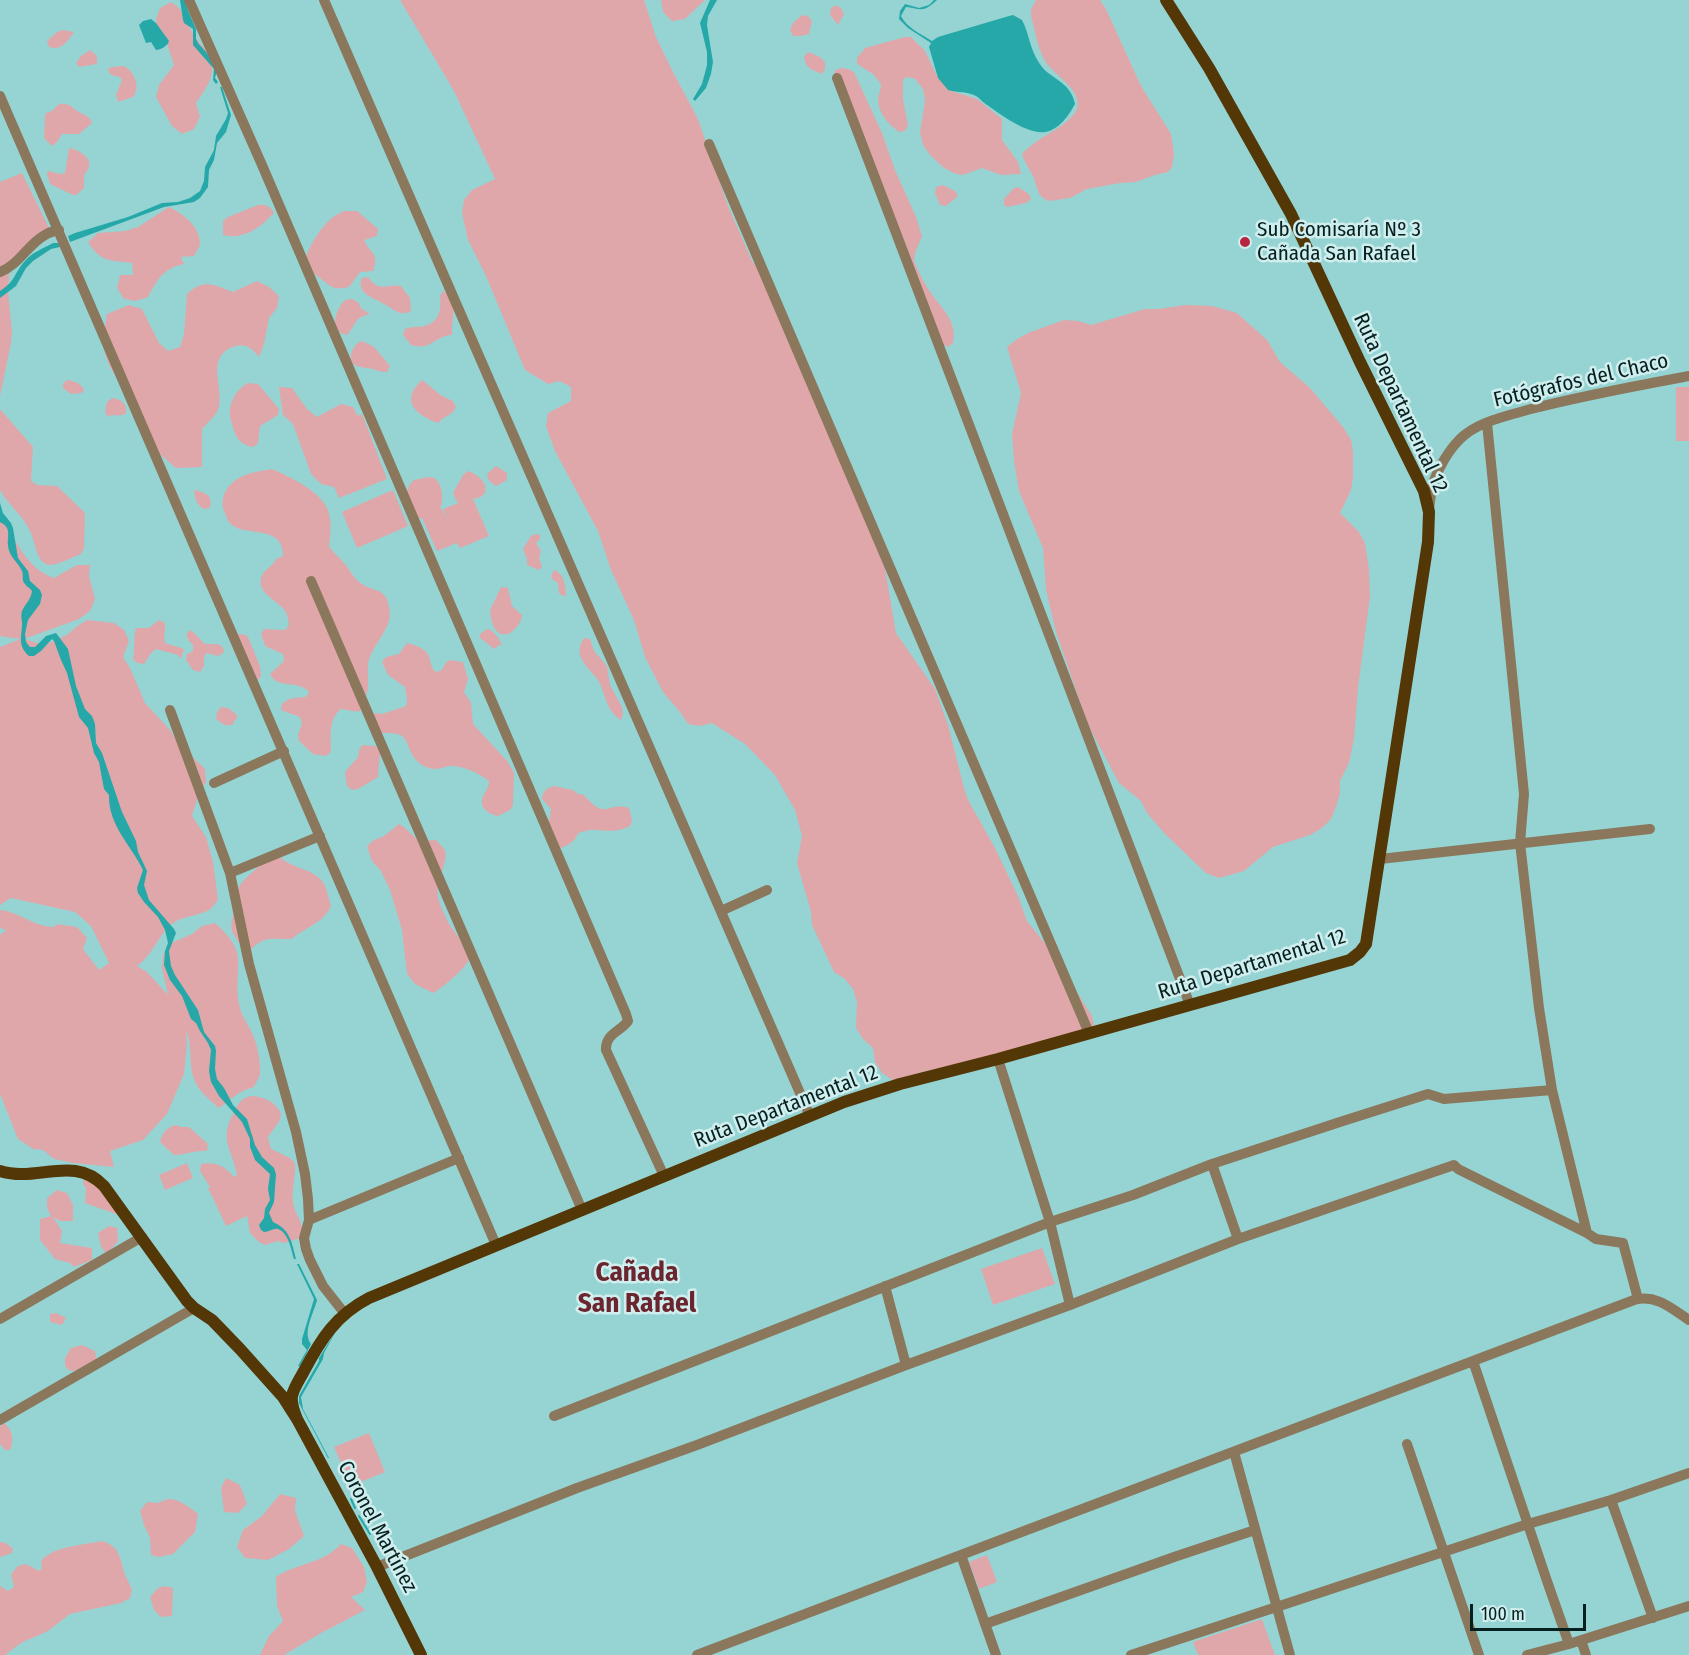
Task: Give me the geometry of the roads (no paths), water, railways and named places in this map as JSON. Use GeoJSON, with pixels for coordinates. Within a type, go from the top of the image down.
{"type":"FeatureCollection","features":[{"type":"Feature","properties":{"kind":"main road","name":"Ruta Departamental 12"},"geometry":{"type":"LineString","coordinates":[[297,1419],[293,1410],[292,1396],[319,1344],[331,1327],[345,1314],[369,1298],[844,1102],[900,1084],[998,1059],[1350,960],[1366,944],[1426,554],[1429,512],[1424,491],[1360,362],[1291,214],[1209,68],[1166,0]]}},
{"type":"Feature","properties":{"kind":"main road","name":"Coronel Martínez"},"geometry":{"type":"LineString","coordinates":[[0,1171],[21,1174],[75,1170],[93,1176],[114,1197],[187,1301],[212,1320],[283,1397],[377,1567],[421,1655]]}},
{"type":"Feature","properties":{"kind":"street"},"geometry":{"type":"LineString","coordinates":[[189,0],[626,1014],[628,1021],[624,1027],[608,1037],[605,1042],[606,1050],[664,1176]]}},
{"type":"Feature","properties":{"kind":"street"},"geometry":{"type":"LineString","coordinates":[[324,0],[810,1116]]}},
{"type":"Feature","properties":{"kind":"street"},"geometry":{"type":"LineString","coordinates":[[837,78],[1190,1005]]}},
{"type":"Feature","properties":{"kind":"street"},"geometry":{"type":"LineString","coordinates":[[0,96],[496,1245]]}},
{"type":"Feature","properties":{"kind":"street"},"geometry":{"type":"LineString","coordinates":[[709,144],[1089,1033]]}},
{"type":"Feature","properties":{"kind":"street"},"geometry":{"type":"LineString","coordinates":[[0,272],[19,260],[44,235],[58,230]]}},
{"type":"Feature","properties":{"kind":"street","name":"Fotógrafos del Chaco"},"geometry":{"type":"LineString","coordinates":[[1429,512],[1433,486],[1440,468],[1452,448],[1470,431],[1487,423],[1559,402],[1689,376]]}},
{"type":"Feature","properties":{"kind":"street"},"geometry":{"type":"LineString","coordinates":[[1487,423],[1524,794],[1520,843],[1538,997],[1552,1090],[1587,1233]]}},
{"type":"Feature","properties":{"kind":"street"},"geometry":{"type":"LineString","coordinates":[[310,581],[582,1210]]}},
{"type":"Feature","properties":{"kind":"street"},"geometry":{"type":"LineString","coordinates":[[170,710],[230,873],[249,964],[296,1132],[305,1174],[309,1220],[304,1238],[310,1260],[323,1286],[345,1314]]}},
{"type":"Feature","properties":{"kind":"street"},"geometry":{"type":"LineString","coordinates":[[214,783],[284,751]]}},
{"type":"Feature","properties":{"kind":"street"},"geometry":{"type":"LineString","coordinates":[[1380,859],[1650,829]]}},
{"type":"Feature","properties":{"kind":"street"},"geometry":{"type":"LineString","coordinates":[[230,873],[320,836]]}},
{"type":"Feature","properties":{"kind":"street"},"geometry":{"type":"LineString","coordinates":[[721,911],[767,890]]}},
{"type":"Feature","properties":{"kind":"street"},"geometry":{"type":"LineString","coordinates":[[998,1059],[1050,1222],[1070,1305]]}},
{"type":"Feature","properties":{"kind":"street"},"geometry":{"type":"LineString","coordinates":[[554,1416],[1050,1222],[1133,1195],[1212,1164],[1428,1094],[1444,1099],[1552,1090]]}},
{"type":"Feature","properties":{"kind":"street"},"geometry":{"type":"LineString","coordinates":[[309,1220],[459,1158]]}},
{"type":"Feature","properties":{"kind":"street"},"geometry":{"type":"LineString","coordinates":[[1212,1164],[1238,1239]]}},
{"type":"Feature","properties":{"kind":"street"},"geometry":{"type":"LineString","coordinates":[[377,1567],[577,1488],[1070,1305],[1238,1239],[1454,1165],[1596,1239],[1623,1243],[1638,1299]]}},
{"type":"Feature","properties":{"kind":"street"},"geometry":{"type":"LineString","coordinates":[[0,1318],[142,1237]]}},
{"type":"Feature","properties":{"kind":"street"},"geometry":{"type":"LineString","coordinates":[[885,1286],[906,1365]]}},
{"type":"Feature","properties":{"kind":"street"},"geometry":{"type":"LineString","coordinates":[[697,1655],[1638,1299],[1648,1298],[1661,1302],[1689,1320]]}},
{"type":"Feature","properties":{"kind":"street"},"geometry":{"type":"LineString","coordinates":[[0,1420],[194,1308]]}},
{"type":"Feature","properties":{"kind":"street"},"geometry":{"type":"LineString","coordinates":[[1473,1361],[1569,1644]]}},
{"type":"Feature","properties":{"kind":"street"},"geometry":{"type":"LineString","coordinates":[[1407,1444],[1479,1655]]}},
{"type":"Feature","properties":{"kind":"street"},"geometry":{"type":"LineString","coordinates":[[1234,1452],[1290,1655]]}},
{"type":"Feature","properties":{"kind":"street"},"geometry":{"type":"LineString","coordinates":[[1131,1655],[1689,1473]]}},
{"type":"Feature","properties":{"kind":"street"},"geometry":{"type":"LineString","coordinates":[[1611,1500],[1653,1618]]}},
{"type":"Feature","properties":{"kind":"street"},"geometry":{"type":"LineString","coordinates":[[985,1624],[1255,1530]]}},
{"type":"Feature","properties":{"kind":"street"},"geometry":{"type":"LineString","coordinates":[[961,1555],[996,1655]]}},
{"type":"Feature","properties":{"kind":"street"},"geometry":{"type":"LineString","coordinates":[[1527,1655],[1689,1606]]}},
{"type":"Feature","properties":{"kind":"street"},"geometry":{"type":"LineString","coordinates":[[1581,1640],[1586,1655]]}},
{"type":"Feature","properties":{"kind":"water"},"geometry":{"type":"Polygon","coordinates":[[[180,0],[185,0],[196,29],[196,39],[217,70],[215,78],[218,82],[216,84],[213,80],[214,69],[193,45],[193,29],[184,23],[180,0]]]}},
{"type":"Feature","properties":{"kind":"water"},"geometry":{"type":"Polygon","coordinates":[[[710,0],[717,0],[708,16],[707,25],[713,62],[706,88],[695,101],[693,99],[702,84],[707,65],[707,52],[700,23],[710,0]]]}},
{"type":"Feature","properties":{"kind":"water"},"geometry":{"type":"Polygon","coordinates":[[[937,0],[925,8],[919,9],[906,7],[901,16],[911,27],[932,41],[938,37],[1013,15],[1022,20],[1038,61],[1047,72],[1069,89],[1072,96],[1075,104],[1063,121],[1050,131],[1030,130],[1004,117],[976,96],[948,90],[938,78],[929,47],[931,43],[899,19],[900,11],[905,4],[919,8],[929,5],[937,0]]]}},
{"type":"Feature","properties":{"kind":"water"},"geometry":{"type":"Polygon","coordinates":[[[151,19],[169,41],[166,46],[158,50],[151,42],[146,43],[139,25],[151,19]]]}},
{"type":"Feature","properties":{"kind":"water"},"geometry":{"type":"Polygon","coordinates":[[[220,87],[222,87],[231,115],[226,132],[217,143],[214,160],[209,170],[208,187],[200,198],[194,202],[164,207],[70,242],[68,236],[75,233],[128,217],[162,203],[178,202],[190,198],[200,191],[204,181],[205,167],[214,150],[216,136],[228,113],[220,87]]]}},
{"type":"Feature","properties":{"kind":"water"},"geometry":{"type":"Polygon","coordinates":[[[53,243],[59,243],[60,247],[51,249],[33,261],[26,268],[16,286],[0,298],[0,291],[9,284],[28,258],[53,243]]]}},
{"type":"Feature","properties":{"kind":"water"},"geometry":{"type":"Polygon","coordinates":[[[0,503],[3,513],[13,528],[18,558],[28,571],[30,581],[42,595],[40,604],[28,620],[26,642],[30,647],[35,647],[46,636],[56,633],[68,649],[76,686],[85,709],[92,716],[95,724],[96,743],[102,753],[122,812],[147,871],[144,885],[149,900],[176,933],[169,951],[171,966],[198,1010],[204,1032],[215,1046],[217,1079],[233,1105],[247,1119],[255,1145],[262,1157],[274,1168],[276,1174],[274,1202],[269,1213],[273,1222],[287,1233],[296,1259],[282,1231],[276,1229],[264,1232],[259,1225],[270,1200],[268,1189],[270,1174],[255,1160],[250,1147],[250,1139],[242,1122],[219,1096],[211,1082],[209,1071],[211,1050],[196,1023],[191,1019],[182,996],[170,980],[164,965],[168,943],[165,930],[158,917],[138,893],[137,888],[143,870],[112,816],[109,795],[104,789],[99,762],[94,753],[88,728],[79,717],[67,673],[54,641],[52,639],[34,656],[29,656],[23,648],[22,613],[32,591],[24,582],[22,571],[9,550],[8,529],[0,522],[0,503]]]}},
{"type":"Feature","properties":{"kind":"water"},"geometry":{"type":"Polygon","coordinates":[[[297,1264],[317,1300],[308,1328],[311,1344],[300,1366],[298,1366],[307,1350],[302,1344],[302,1339],[314,1299],[297,1264]]]}},
{"type":"Feature","properties":{"kind":"water"},"geometry":{"type":"Polygon","coordinates":[[[336,1331],[301,1397],[303,1409],[328,1458],[299,1403],[299,1396],[336,1331]]]}},
{"type":"Feature","properties":{"kind":"waterway"},"geometry":{"type":"LineString","coordinates":[[351,1499],[355,1508]]}},
{"type":"Feature","properties":{"kind":"waterway"},"geometry":{"type":"LineString","coordinates":[[359,1516],[370,1534]]}},
{"type":"Feature","properties":{"kind":"place","name":"Sub Comisaría Nº 3 Cañada San Rafael"},"geometry":{"type":"Point","coordinates":[1245,242]}},
{"type":"Feature","properties":{"kind":"district","name":"Cañada San Rafael"},"geometry":{"type":"Point","coordinates":[637,1288]}}]}
